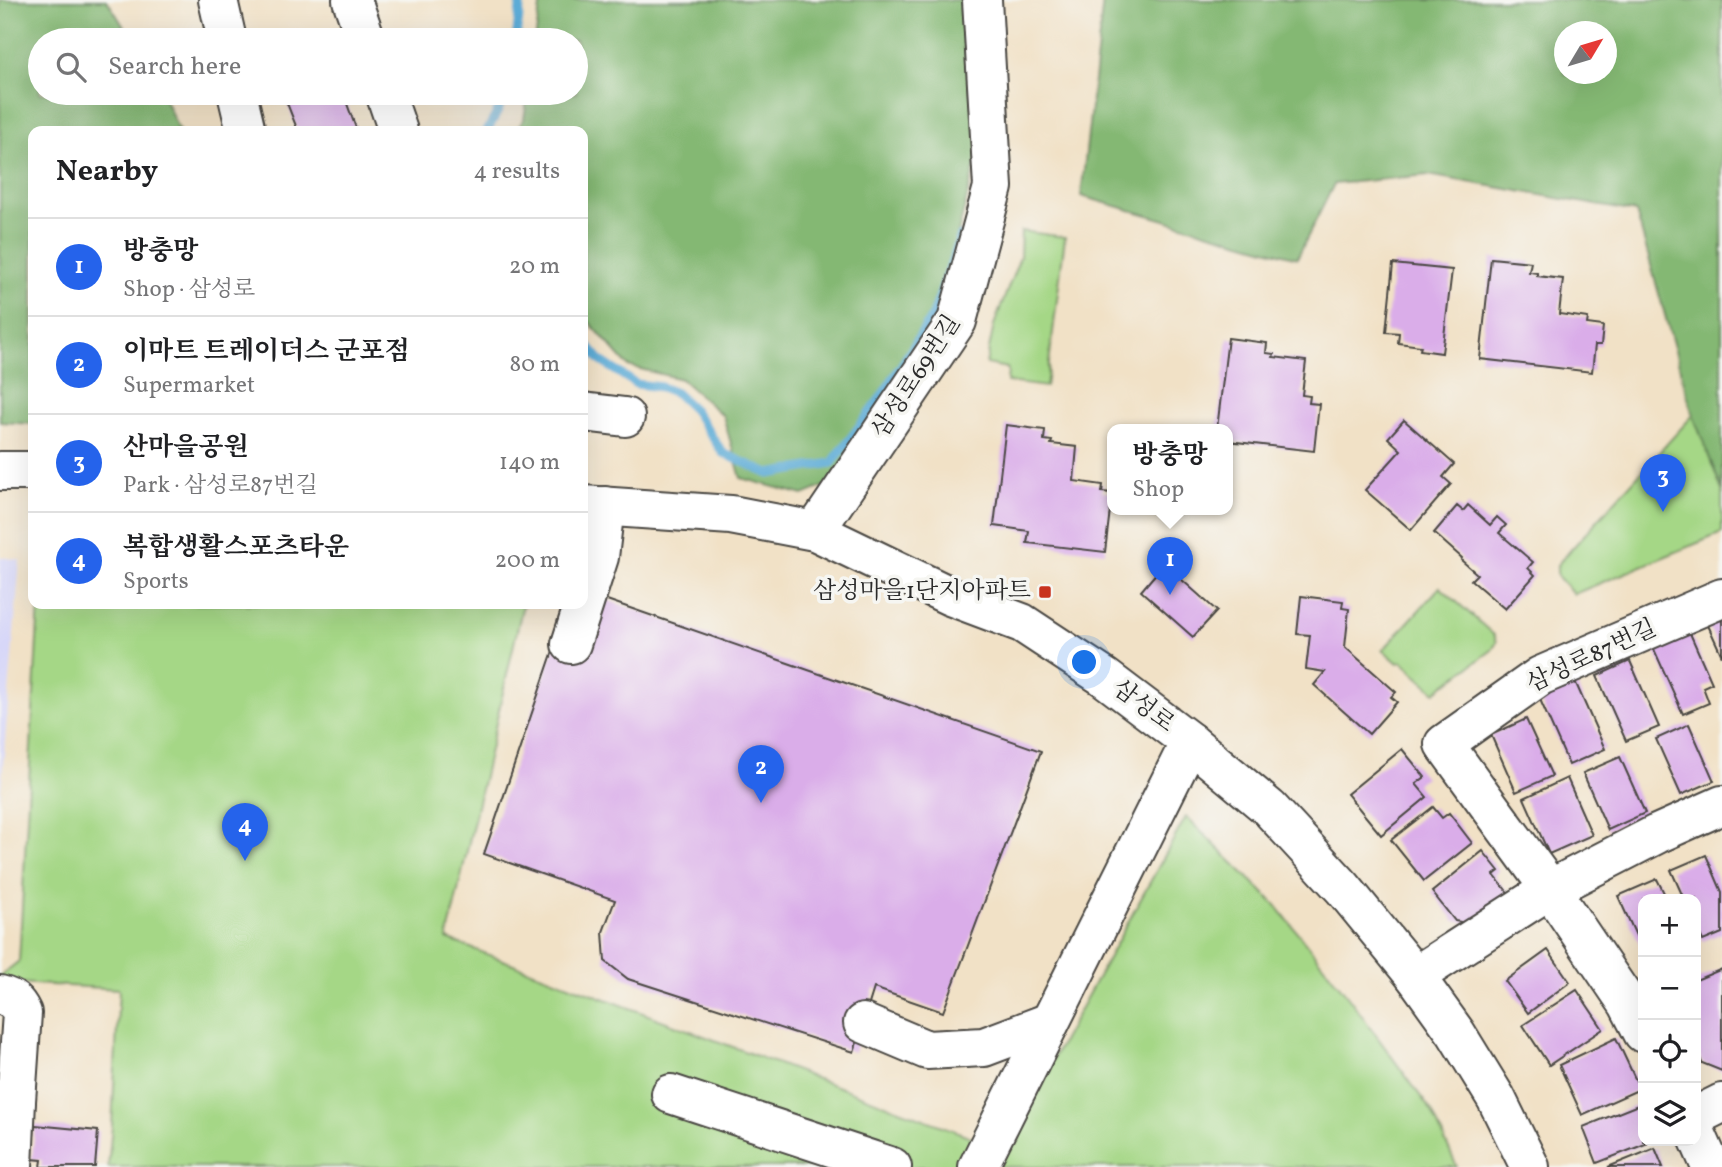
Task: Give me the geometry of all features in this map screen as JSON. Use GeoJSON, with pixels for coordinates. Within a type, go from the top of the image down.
{"type":"FeatureCollection","features":[{"type":"Feature","properties":{"kind":"street"},"geometry":{"type":"LineString","coordinates":[[218,0],[224,28]]}},
{"type":"Feature","properties":{"kind":"street"},"geometry":{"type":"LineString","coordinates":[[352,0],[362,28]]}},
{"type":"Feature","properties":{"kind":"street","name":"삼성로69번길"},"geometry":{"type":"LineString","coordinates":[[815,531],[957,321],[993,187],[982,0]]}},
{"type":"Feature","properties":{"kind":"street"},"geometry":{"type":"LineString","coordinates":[[240,105],[245,126]]}},
{"type":"Feature","properties":{"kind":"street"},"geometry":{"type":"LineString","coordinates":[[389,105],[396,126]]}},
{"type":"Feature","properties":{"kind":"street"},"geometry":{"type":"LineString","coordinates":[[588,413],[625,417]]}},
{"type":"Feature","properties":{"kind":"street"},"geometry":{"type":"LineString","coordinates":[[0,471],[28,471]]}},
{"type":"Feature","properties":{"kind":"street"},"geometry":{"type":"LineString","coordinates":[[588,591],[599,557],[594,505]]}},
{"type":"Feature","properties":{"kind":"street","name":"삼성로"},"geometry":{"type":"LineString","coordinates":[[594,505],[731,516],[815,531],[950,596],[1022,623],[1104,677],[1190,742],[1269,808],[1343,888],[1415,976],[1456,1033],[1496,1098],[1530,1167]]}},
{"type":"Feature","properties":{"kind":"street","name":"삼성로87번길"},"geometry":{"type":"LineString","coordinates":[[1638,1023],[1628,1004],[1549,889],[1444,744],[1540,676],[1722,598]]}},
{"type":"Feature","properties":{"kind":"street"},"geometry":{"type":"LineString","coordinates":[[571,644],[582,609]]}},
{"type":"Feature","properties":{"kind":"street"},"geometry":{"type":"LineString","coordinates":[[978,1167],[1190,742]]}},
{"type":"Feature","properties":{"kind":"street"},"geometry":{"type":"LineString","coordinates":[[1415,976],[1549,889],[1657,834],[1722,805]]}},
{"type":"Feature","properties":{"kind":"street"},"geometry":{"type":"LineString","coordinates":[[0,995],[10,997],[18,1003],[22,1013],[8,1100],[13,1167]]}},
{"type":"Feature","properties":{"kind":"street"},"geometry":{"type":"LineString","coordinates":[[863,1023],[926,1050],[984,1047],[1051,1022]]}},
{"type":"Feature","properties":{"kind":"street"},"geometry":{"type":"LineString","coordinates":[[671,1094],[892,1167]]}},
{"type":"Feature","properties":{"kind":"street"},"geometry":{"type":"LineString","coordinates":[[1701,1114],[1722,1103]]}},
{"type":"Feature","properties":{"kind":"street"},"geometry":{"type":"LineString","coordinates":[[1701,1144],[1712,1167]]}},
{"type":"Feature","properties":{"kind":"shaded area"},"geometry":{"type":"Polygon","coordinates":[[[0,557],[20,560],[0,801],[0,557]]]}},
{"type":"Feature","properties":{"kind":"green space"},"geometry":{"type":"Polygon","coordinates":[[[0,0],[106,0],[125,28],[28,28],[28,105],[167,105],[177,126],[28,126],[28,424],[0,422],[0,0]]]}},
{"type":"Feature","properties":{"kind":"green space"},"geometry":{"type":"Polygon","coordinates":[[[541,0],[962,0],[961,19],[979,150],[929,347],[842,479],[803,495],[741,478],[723,416],[681,379],[628,366],[588,321],[588,126],[519,126],[524,119],[526,105],[588,105],[588,28],[537,28],[541,0]]]}},
{"type":"Feature","properties":{"kind":"green space"},"geometry":{"type":"Polygon","coordinates":[[[1103,0],[1722,0],[1722,490],[1693,415],[1636,212],[1428,175],[1334,184],[1297,258],[1081,196],[1103,0]]]}},
{"type":"Feature","properties":{"kind":"green space"},"geometry":{"type":"Polygon","coordinates":[[[1021,231],[1065,237],[1046,387],[1007,382],[1007,368],[986,364],[994,325],[1020,257],[1021,231]]]}},
{"type":"Feature","properties":{"kind":"green space"},"geometry":{"type":"Polygon","coordinates":[[[1693,415],[1722,490],[1722,533],[1574,594],[1557,576],[1557,565],[1693,415]]]}},
{"type":"Feature","properties":{"kind":"green space"},"geometry":{"type":"Polygon","coordinates":[[[1440,587],[1494,635],[1497,642],[1492,650],[1435,692],[1401,661],[1398,663],[1383,650],[1440,587]]]}},
{"type":"Feature","properties":{"kind":"green space"},"geometry":{"type":"Polygon","coordinates":[[[39,609],[522,609],[447,939],[1003,1149],[1186,817],[1275,904],[1349,998],[1432,1112],[1457,1167],[108,1167],[119,989],[0,982],[0,976],[19,961],[39,609]]]}},
{"type":"Feature","properties":{"kind":"building"},"geometry":{"type":"Polygon","coordinates":[[[288,105],[347,105],[355,126],[296,126],[288,105]]]}},
{"type":"Feature","properties":{"kind":"building"},"geometry":{"type":"Polygon","coordinates":[[[1491,258],[1531,262],[1529,272],[1537,273],[1537,276],[1563,279],[1559,314],[1588,318],[1587,324],[1603,326],[1601,345],[1595,345],[1592,372],[1480,359],[1491,258]]]}},
{"type":"Feature","properties":{"kind":"building"},"geometry":{"type":"Polygon","coordinates":[[[1393,264],[1452,270],[1442,353],[1420,350],[1421,346],[1398,343],[1399,333],[1386,332],[1393,264]]]}},
{"type":"Feature","properties":{"kind":"building"},"geometry":{"type":"Polygon","coordinates":[[[1228,338],[1267,343],[1266,353],[1274,354],[1273,357],[1306,361],[1302,395],[1310,396],[1309,403],[1319,404],[1314,451],[1233,442],[1233,424],[1218,424],[1228,338]]]}},
{"type":"Feature","properties":{"kind":"building"},"geometry":{"type":"Polygon","coordinates":[[[1404,420],[1454,464],[1443,477],[1451,484],[1411,530],[1365,490],[1401,450],[1388,438],[1404,420]]]}},
{"type":"Feature","properties":{"kind":"building"},"geometry":{"type":"Polygon","coordinates":[[[1006,425],[1045,430],[1044,440],[1052,441],[1051,444],[1077,447],[1074,481],[1103,485],[1102,492],[1107,492],[1107,515],[1109,515],[1105,552],[1027,543],[1029,531],[994,526],[1006,425]]]}},
{"type":"Feature","properties":{"kind":"building"},"geometry":{"type":"Polygon","coordinates":[[[1468,505],[1490,525],[1497,517],[1506,525],[1499,533],[1533,562],[1528,568],[1535,575],[1505,609],[1471,580],[1477,574],[1434,533],[1457,506],[1463,511],[1468,505]]]}},
{"type":"Feature","properties":{"kind":"building"},"geometry":{"type":"Polygon","coordinates":[[[1164,564],[1217,611],[1193,637],[1141,591],[1164,564]]]}},
{"type":"Feature","properties":{"kind":"building"},"geometry":{"type":"Polygon","coordinates":[[[1301,596],[1343,601],[1342,608],[1349,609],[1345,647],[1396,692],[1391,697],[1397,702],[1369,734],[1314,685],[1325,672],[1306,669],[1310,635],[1297,634],[1301,596]]]}},
{"type":"Feature","properties":{"kind":"building"},"geometry":{"type":"Polygon","coordinates":[[[604,599],[1041,751],[943,1012],[874,988],[854,1052],[628,979],[605,961],[603,932],[615,900],[484,854],[557,639],[604,599]]]}},
{"type":"Feature","properties":{"kind":"building"},"geometry":{"type":"Polygon","coordinates":[[[1722,617],[1722,656],[1707,623],[1722,617]]]}},
{"type":"Feature","properties":{"kind":"building"},"geometry":{"type":"Polygon","coordinates":[[[1689,631],[1712,683],[1703,687],[1709,703],[1683,714],[1653,647],[1689,631]]]}},
{"type":"Feature","properties":{"kind":"building"},"geometry":{"type":"Polygon","coordinates":[[[1630,661],[1659,727],[1626,741],[1597,676],[1630,661]]]}},
{"type":"Feature","properties":{"kind":"building"},"geometry":{"type":"Polygon","coordinates":[[[1574,679],[1605,749],[1569,765],[1538,695],[1574,679]]]}},
{"type":"Feature","properties":{"kind":"building"},"geometry":{"type":"Polygon","coordinates":[[[1526,719],[1552,776],[1516,792],[1491,735],[1526,719]]]}},
{"type":"Feature","properties":{"kind":"building"},"geometry":{"type":"Polygon","coordinates":[[[1689,724],[1714,781],[1681,795],[1656,739],[1689,724]]]}},
{"type":"Feature","properties":{"kind":"building"},"geometry":{"type":"Polygon","coordinates":[[[1402,749],[1425,777],[1416,784],[1427,797],[1381,835],[1347,794],[1402,749]]]}},
{"type":"Feature","properties":{"kind":"building"},"geometry":{"type":"Polygon","coordinates":[[[1620,757],[1645,813],[1608,830],[1583,773],[1620,757]]]}},
{"type":"Feature","properties":{"kind":"building"},"geometry":{"type":"Polygon","coordinates":[[[1567,778],[1592,835],[1549,854],[1524,798],[1567,778]]]}},
{"type":"Feature","properties":{"kind":"building"},"geometry":{"type":"Polygon","coordinates":[[[1433,807],[1442,818],[1449,813],[1472,843],[1424,881],[1391,840],[1433,807]]]}},
{"type":"Feature","properties":{"kind":"building"},"geometry":{"type":"Polygon","coordinates":[[[1483,851],[1499,871],[1494,875],[1510,895],[1472,924],[1455,921],[1432,892],[1483,851]]]}},
{"type":"Feature","properties":{"kind":"building"},"geometry":{"type":"Polygon","coordinates":[[[1706,855],[1722,892],[1722,933],[1703,941],[1701,894],[1682,894],[1671,870],[1706,855]]]}},
{"type":"Feature","properties":{"kind":"building"},"geometry":{"type":"Polygon","coordinates":[[[1657,879],[1664,894],[1638,894],[1638,940],[1618,896],[1657,879]]]}},
{"type":"Feature","properties":{"kind":"building"},"geometry":{"type":"Polygon","coordinates":[[[1548,950],[1570,982],[1528,1013],[1505,981],[1548,950]]]}},
{"type":"Feature","properties":{"kind":"building"},"geometry":{"type":"Polygon","coordinates":[[[1722,969],[1722,1071],[1701,1060],[1701,978],[1722,969]]]}},
{"type":"Feature","properties":{"kind":"building"},"geometry":{"type":"Polygon","coordinates":[[[1577,990],[1603,1029],[1549,1065],[1523,1025],[1577,990]]]}},
{"type":"Feature","properties":{"kind":"building"},"geometry":{"type":"Polygon","coordinates":[[[1616,1038],[1638,1090],[1582,1115],[1559,1065],[1616,1038]]]}},
{"type":"Feature","properties":{"kind":"building"},"geometry":{"type":"Polygon","coordinates":[[[1638,1105],[1638,1146],[1640,1146],[1597,1163],[1583,1127],[1638,1105]]]}},
{"type":"Feature","properties":{"kind":"building"},"geometry":{"type":"Polygon","coordinates":[[[35,1125],[98,1131],[95,1167],[41,1167],[42,1160],[32,1159],[35,1125]]]}},
{"type":"Feature","properties":{"kind":"building"},"geometry":{"type":"Polygon","coordinates":[[[1655,1148],[1663,1167],[1608,1167],[1655,1148]]]}},
{"type":"Feature","properties":{"kind":"waterway"},"geometry":{"type":"LineString","coordinates":[[518,28],[521,0]]}},
{"type":"Feature","properties":{"kind":"waterway"},"geometry":{"type":"LineString","coordinates":[[490,126],[500,105]]}},
{"type":"Feature","properties":{"kind":"waterway"},"geometry":{"type":"LineString","coordinates":[[588,346],[601,361],[636,384],[661,387],[676,393],[694,410],[723,453],[769,474],[832,463],[882,396],[933,315],[961,236]]}},
{"type":"Feature","properties":{"kind":"place","name":"산마을공원"},"geometry":{"type":"Point","coordinates":[1663,512]}},
{"type":"Feature","properties":{"kind":"place","name":"삼성마을1단지아파트"},"geometry":{"type":"Point","coordinates":[1045,592]}},
{"type":"Feature","properties":{"kind":"place","name":"방충망"},"geometry":{"type":"Point","coordinates":[1170,595]}},
{"type":"Feature","properties":{"kind":"place","name":"이마트 트레이더스 군포점"},"geometry":{"type":"Point","coordinates":[761,803]}},
{"type":"Feature","properties":{"kind":"place","name":"복합생활스포츠타운"},"geometry":{"type":"Point","coordinates":[245,861]}}]}
